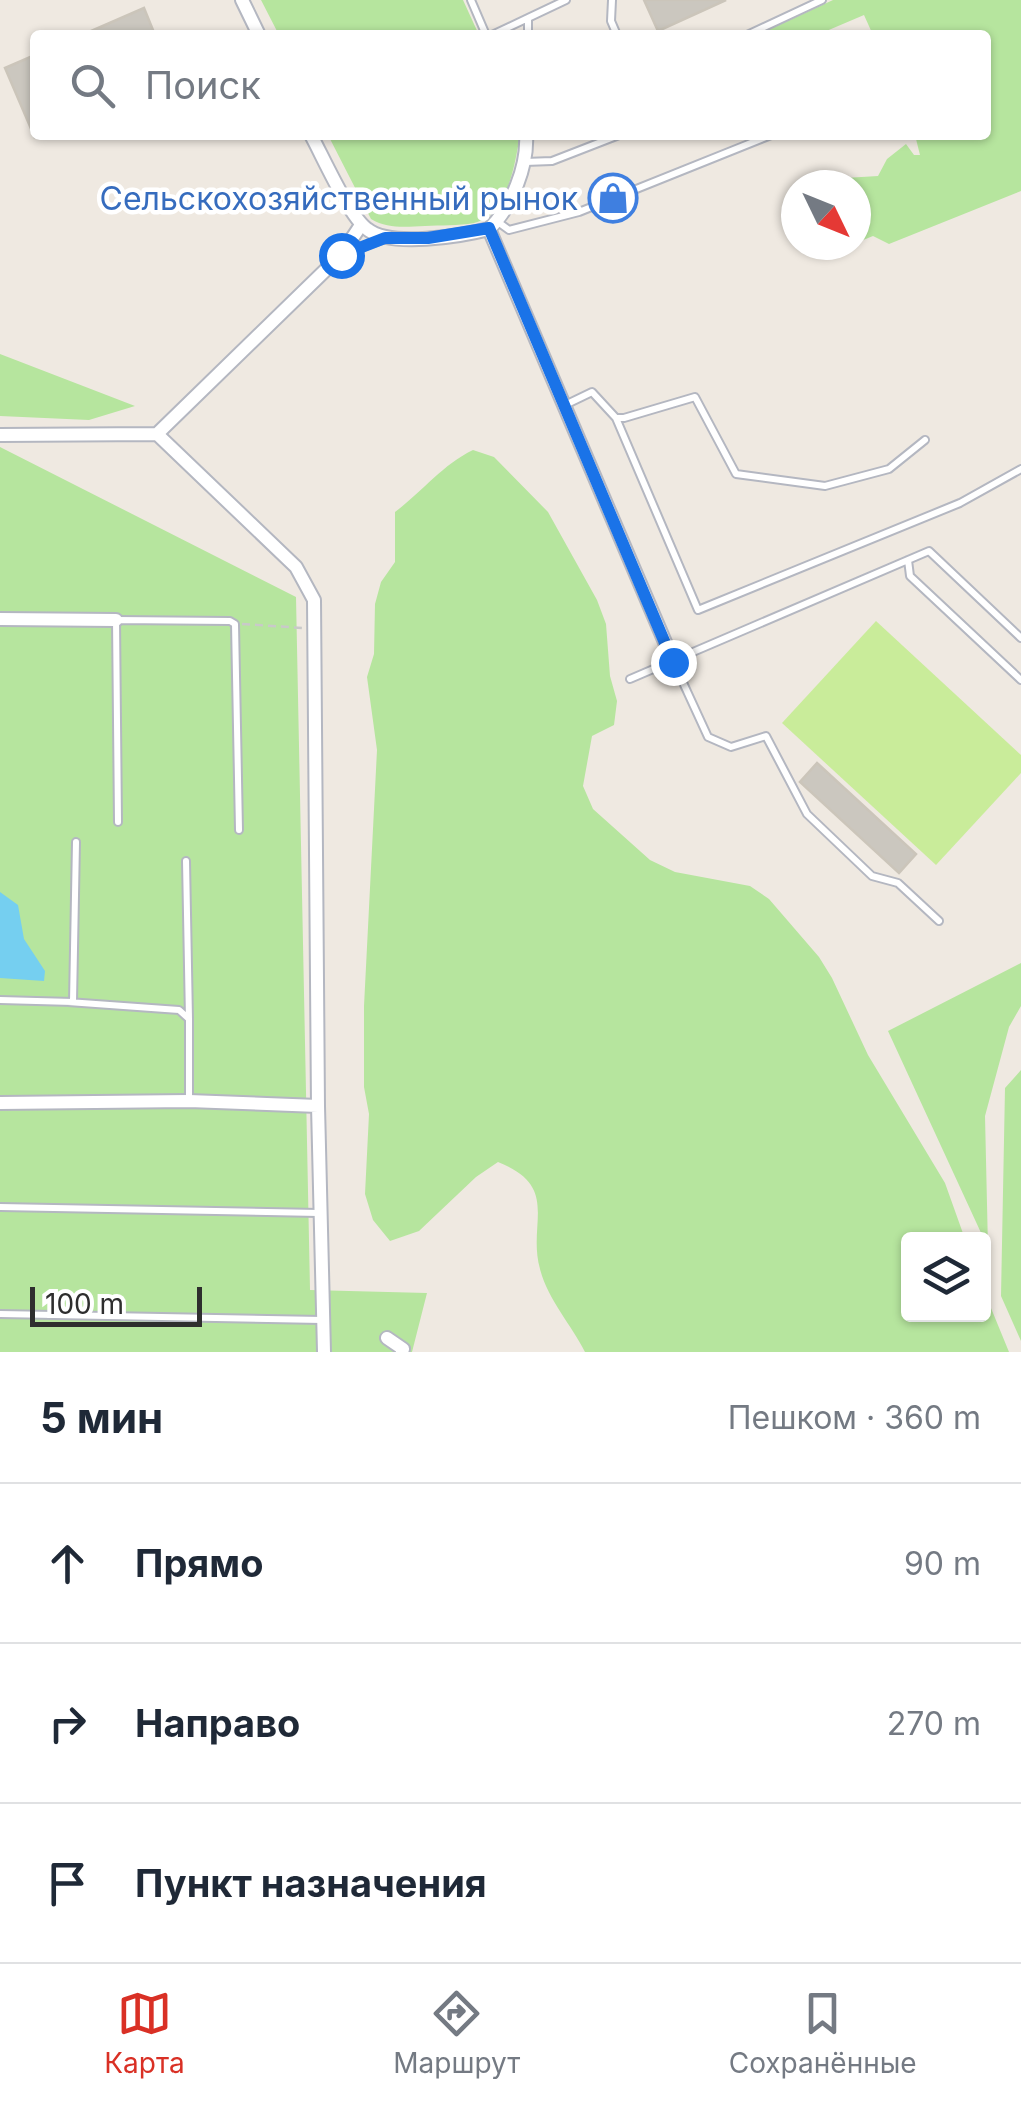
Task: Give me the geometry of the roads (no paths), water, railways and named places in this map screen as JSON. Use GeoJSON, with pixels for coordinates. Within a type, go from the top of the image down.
{"type":"FeatureCollection","features":[{"type":"Feature","properties":{"kind":"street"},"geometry":{"type":"LineString","coordinates":[[242,0],[257,30]]}},
{"type":"Feature","properties":{"kind":"street"},"geometry":{"type":"LineString","coordinates":[[313,140],[361,225],[385,238],[428,238],[493,225]]}},
{"type":"Feature","properties":{"kind":"street"},"geometry":{"type":"LineString","coordinates":[[526,140],[524,162],[493,225],[673,662]]}},
{"type":"Feature","properties":{"kind":"street"},"geometry":{"type":"LineString","coordinates":[[0,435],[157,434],[341,255],[361,225]]}},
{"type":"Feature","properties":{"kind":"street"},"geometry":{"type":"LineString","coordinates":[[157,434],[296,567],[314,600],[324,1352]]}},
{"type":"Feature","properties":{"kind":"street"},"geometry":{"type":"LineString","coordinates":[[0,619],[116,620]]}},
{"type":"Feature","properties":{"kind":"street"},"geometry":{"type":"LineString","coordinates":[[0,1103],[189,1101],[318,1106]]}},
{"type":"Feature","properties":{"kind":"street"},"geometry":{"type":"LineString","coordinates":[[387,1338],[402,1352]]}},
{"type":"Feature","properties":{"kind":"lane"},"geometry":{"type":"LineString","coordinates":[[472,0],[487,30]]}},
{"type":"Feature","properties":{"kind":"lane"},"geometry":{"type":"LineString","coordinates":[[500,30],[566,0]]}},
{"type":"Feature","properties":{"kind":"lane"},"geometry":{"type":"LineString","coordinates":[[612,0],[615,30]]}},
{"type":"Feature","properties":{"kind":"lane"},"geometry":{"type":"LineString","coordinates":[[758,30],[822,0]]}},
{"type":"Feature","properties":{"kind":"lane"},"geometry":{"type":"LineString","coordinates":[[528,18],[528,30]]}},
{"type":"Feature","properties":{"kind":"lane"},"geometry":{"type":"LineString","coordinates":[[524,162],[552,161],[606,140]]}},
{"type":"Feature","properties":{"kind":"lane"},"geometry":{"type":"LineString","coordinates":[[493,225],[509,230],[579,212],[758,140]]}},
{"type":"Feature","properties":{"kind":"lane"},"geometry":{"type":"LineString","coordinates":[[341,255],[385,238]]}},
{"type":"Feature","properties":{"kind":"lane"},"geometry":{"type":"LineString","coordinates":[[564,405],[592,392],[616,418],[698,610],[960,502],[1021,468]]}},
{"type":"Feature","properties":{"kind":"lane"},"geometry":{"type":"LineString","coordinates":[[616,418],[695,397],[736,474],[825,486],[889,469],[925,440]]}},
{"type":"Feature","properties":{"kind":"lane"},"geometry":{"type":"LineString","coordinates":[[630,680],[929,551],[1021,638]]}},
{"type":"Feature","properties":{"kind":"lane"},"geometry":{"type":"LineString","coordinates":[[908,560],[910,576],[1021,680]]}},
{"type":"Feature","properties":{"kind":"lane"},"geometry":{"type":"LineString","coordinates":[[118,822],[116,620],[230,621],[236,624],[239,830]]}},
{"type":"Feature","properties":{"kind":"lane"},"geometry":{"type":"LineString","coordinates":[[673,662],[708,738],[731,747],[766,736],[807,814],[872,876],[898,882],[939,921]]}},
{"type":"Feature","properties":{"kind":"lane"},"geometry":{"type":"LineString","coordinates":[[0,1000],[74,1002],[76,842]]}},
{"type":"Feature","properties":{"kind":"lane"},"geometry":{"type":"LineString","coordinates":[[186,862],[189,1101]]}},
{"type":"Feature","properties":{"kind":"lane"},"geometry":{"type":"LineString","coordinates":[[68,1002],[179,1010],[189,1019]]}},
{"type":"Feature","properties":{"kind":"lane"},"geometry":{"type":"LineString","coordinates":[[0,1208],[321,1212]]}},
{"type":"Feature","properties":{"kind":"lane"},"geometry":{"type":"LineString","coordinates":[[0,1314],[324,1320]]}},
{"type":"Feature","properties":{"kind":"water"},"geometry":{"type":"Polygon","coordinates":[[[0,892],[18,905],[24,939],[45,971],[44,981],[0,978],[0,892]]]}},
{"type":"Feature","properties":{"kind":"place","name":"Сельскохозяйственный рынок"},"geometry":{"type":"Point","coordinates":[613,198]}}]}
